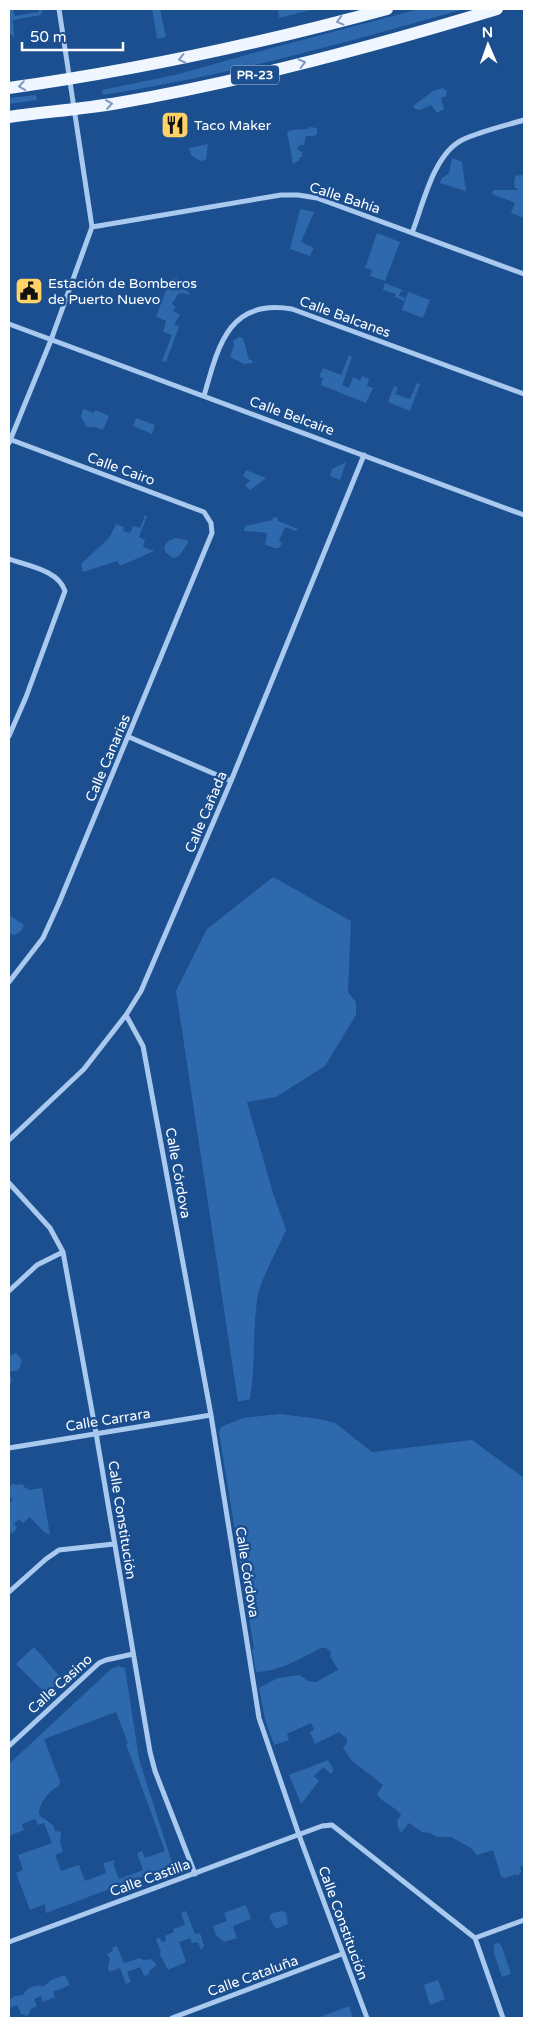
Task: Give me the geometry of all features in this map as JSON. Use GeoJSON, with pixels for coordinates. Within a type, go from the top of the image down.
{"type":"FeatureCollection","features":[{"type":"Feature","properties":{"kind":"main road","name":"PR-23"},"geometry":{"type":"LineString","coordinates":[[9,88],[70,80],[158,64],[238,47],[387,9]]}},
{"type":"Feature","properties":{"kind":"main road","name":"PR-23"},"geometry":{"type":"LineString","coordinates":[[9,117],[118,103],[240,78],[369,47],[497,9]]}},
{"type":"Feature","properties":{"kind":"street"},"geometry":{"type":"LineString","coordinates":[[9,441],[51,340],[92,226],[59,9]]}},
{"type":"Feature","properties":{"kind":"street"},"geometry":{"type":"LineString","coordinates":[[412,233],[438,164],[451,148],[463,140],[524,120]]}},
{"type":"Feature","properties":{"kind":"street","name":"Calle Bahía"},"geometry":{"type":"LineString","coordinates":[[92,226],[281,195],[298,195],[316,198],[524,274]]}},
{"type":"Feature","properties":{"kind":"street","name":"Calle Balcanes"},"geometry":{"type":"LineString","coordinates":[[204,396],[217,351],[230,328],[250,313],[263,308],[278,307],[292,309],[524,394]]}},
{"type":"Feature","properties":{"kind":"street","name":"Calle Belcaire"},"geometry":{"type":"LineString","coordinates":[[9,324],[524,515]]}},
{"type":"Feature","properties":{"kind":"street","name":"Calle Cairo"},"geometry":{"type":"LineString","coordinates":[[9,441],[204,512],[211,523],[212,533]]}},
{"type":"Feature","properties":{"kind":"street","name":"Calle Cañada"},"geometry":{"type":"LineString","coordinates":[[9,1140],[84,1068],[126,1015],[141,991],[231,781],[364,456]]}},
{"type":"Feature","properties":{"kind":"street","name":"Calle Canarias"},"geometry":{"type":"LineString","coordinates":[[9,982],[44,938],[212,533]]}},
{"type":"Feature","properties":{"kind":"street"},"geometry":{"type":"LineString","coordinates":[[9,559],[56,576],[66,591],[9,736]]}},
{"type":"Feature","properties":{"kind":"street"},"geometry":{"type":"LineString","coordinates":[[129,737],[231,781]]}},
{"type":"Feature","properties":{"kind":"street","name":"Calle Córdova"},"geometry":{"type":"LineString","coordinates":[[126,1015],[143,1046],[211,1415],[258,1718],[299,1835]]}},
{"type":"Feature","properties":{"kind":"street","name":"Calle Constitución"},"geometry":{"type":"LineString","coordinates":[[9,1183],[50,1228],[63,1252],[150,1752],[155,1771],[195,1874]]}},
{"type":"Feature","properties":{"kind":"street"},"geometry":{"type":"LineString","coordinates":[[9,1291],[37,1265],[63,1252]]}},
{"type":"Feature","properties":{"kind":"street","name":"Calle Carrara"},"geometry":{"type":"LineString","coordinates":[[9,1448],[211,1415]]}},
{"type":"Feature","properties":{"kind":"street"},"geometry":{"type":"LineString","coordinates":[[9,1592],[59,1550],[114,1544]]}},
{"type":"Feature","properties":{"kind":"street","name":"Calle Casino"},"geometry":{"type":"LineString","coordinates":[[9,1746],[99,1663],[111,1658],[133,1654]]}},
{"type":"Feature","properties":{"kind":"street"},"geometry":{"type":"LineString","coordinates":[[299,1835],[322,1826],[332,1825],[475,1938],[503,2018]]}},
{"type":"Feature","properties":{"kind":"street","name":"Calle Constitución"},"geometry":{"type":"LineString","coordinates":[[299,1835],[367,2018]]}},
{"type":"Feature","properties":{"kind":"street","name":"Calle Castilla"},"geometry":{"type":"LineString","coordinates":[[9,1942],[299,1835]]}},
{"type":"Feature","properties":{"kind":"street"},"geometry":{"type":"LineString","coordinates":[[475,1938],[524,1920]]}},
{"type":"Feature","properties":{"kind":"street","name":"Calle Cataluña"},"geometry":{"type":"LineString","coordinates":[[172,2018],[342,1954]]}},
{"type":"Feature","properties":{"kind":"shaded area"},"geometry":{"type":"Polygon","coordinates":[[[9,9],[13,9],[15,16],[39,12],[39,9],[43,9],[41,15],[13,20],[14,37],[9,33],[9,9]]]}},
{"type":"Feature","properties":{"kind":"shaded area"},"geometry":{"type":"Polygon","coordinates":[[[152,9],[160,9],[166,37],[157,39],[152,9]]]}},
{"type":"Feature","properties":{"kind":"shaded area"},"geometry":{"type":"Polygon","coordinates":[[[278,9],[314,9],[279,18],[278,9]]]}},
{"type":"Feature","properties":{"kind":"shaded area"},"geometry":{"type":"Polygon","coordinates":[[[419,9],[464,9],[330,46],[239,68],[103,95],[102,90],[179,74],[419,9]]]}},
{"type":"Feature","properties":{"kind":"shaded area"},"geometry":{"type":"Polygon","coordinates":[[[443,88],[447,91],[446,96],[441,98],[444,109],[437,113],[431,105],[420,110],[415,109],[413,106],[433,91],[443,88]]]}},
{"type":"Feature","properties":{"kind":"shaded area"},"geometry":{"type":"Polygon","coordinates":[[[36,95],[37,100],[9,104],[9,98],[36,95]]]}},
{"type":"Feature","properties":{"kind":"shaded area"},"geometry":{"type":"Polygon","coordinates":[[[310,127],[317,128],[317,134],[306,136],[304,145],[300,145],[297,149],[302,152],[302,157],[299,157],[300,160],[293,164],[287,132],[308,129],[310,127]]]}},
{"type":"Feature","properties":{"kind":"shaded area"},"geometry":{"type":"Polygon","coordinates":[[[208,144],[206,160],[200,161],[191,155],[189,148],[208,144]]]}},
{"type":"Feature","properties":{"kind":"shaded area"},"geometry":{"type":"Polygon","coordinates":[[[452,158],[462,162],[466,191],[440,183],[442,178],[449,173],[452,158]]]}},
{"type":"Feature","properties":{"kind":"shaded area"},"geometry":{"type":"Polygon","coordinates":[[[516,174],[517,176],[524,174],[524,218],[511,213],[515,203],[492,194],[493,190],[519,190],[515,188],[516,174]]]}},
{"type":"Feature","properties":{"kind":"shaded area"},"geometry":{"type":"Polygon","coordinates":[[[300,209],[314,212],[301,242],[314,248],[310,256],[290,249],[300,209]]]}},
{"type":"Feature","properties":{"kind":"shaded area"},"geometry":{"type":"Polygon","coordinates":[[[377,233],[400,242],[385,281],[370,276],[372,270],[365,268],[377,233]]]}},
{"type":"Feature","properties":{"kind":"shaded area"},"geometry":{"type":"Polygon","coordinates":[[[173,278],[178,278],[178,282],[184,281],[182,284],[191,295],[178,294],[172,304],[176,307],[173,311],[180,315],[174,324],[179,327],[166,362],[162,361],[172,335],[163,332],[166,321],[156,317],[168,285],[173,278]]]}},
{"type":"Feature","properties":{"kind":"shaded area"},"geometry":{"type":"Polygon","coordinates":[[[385,283],[407,292],[401,291],[399,296],[405,298],[404,301],[395,297],[396,294],[383,290],[385,283]]]}},
{"type":"Feature","properties":{"kind":"shaded area"},"geometry":{"type":"Polygon","coordinates":[[[408,292],[430,300],[423,318],[402,310],[408,292]]]}},
{"type":"Feature","properties":{"kind":"shaded area"},"geometry":{"type":"Polygon","coordinates":[[[239,337],[243,338],[249,360],[252,360],[253,363],[244,364],[230,357],[234,345],[233,341],[239,337]]]}},
{"type":"Feature","properties":{"kind":"shaded area"},"geometry":{"type":"Polygon","coordinates":[[[349,355],[352,357],[342,385],[349,388],[353,377],[360,380],[362,376],[369,379],[367,386],[373,388],[366,403],[321,385],[323,378],[319,377],[323,368],[341,375],[349,355]]]}},
{"type":"Feature","properties":{"kind":"shaded area"},"geometry":{"type":"Polygon","coordinates":[[[417,383],[420,384],[410,411],[388,402],[394,386],[398,388],[395,394],[410,399],[417,383]]]}},
{"type":"Feature","properties":{"kind":"shaded area"},"geometry":{"type":"Polygon","coordinates":[[[83,409],[94,413],[95,410],[109,416],[103,430],[87,427],[81,417],[83,409]]]}},
{"type":"Feature","properties":{"kind":"shaded area"},"geometry":{"type":"Polygon","coordinates":[[[136,418],[155,425],[152,434],[133,426],[136,418]]]}},
{"type":"Feature","properties":{"kind":"shaded area"},"geometry":{"type":"Polygon","coordinates":[[[346,462],[340,480],[330,476],[332,469],[346,462]]]}},
{"type":"Feature","properties":{"kind":"shaded area"},"geometry":{"type":"Polygon","coordinates":[[[246,470],[266,478],[250,490],[245,485],[250,481],[243,476],[246,470]]]}},
{"type":"Feature","properties":{"kind":"shaded area"},"geometry":{"type":"Polygon","coordinates":[[[145,515],[147,516],[139,537],[145,540],[143,547],[154,551],[120,566],[117,561],[83,572],[81,564],[109,538],[116,524],[124,527],[123,531],[130,533],[133,526],[140,528],[145,515]]]}},
{"type":"Feature","properties":{"kind":"shaded area"},"geometry":{"type":"Polygon","coordinates":[[[277,517],[278,521],[298,529],[296,531],[285,527],[279,541],[282,543],[279,548],[265,545],[267,533],[244,531],[245,526],[273,520],[272,518],[277,517]]]}},
{"type":"Feature","properties":{"kind":"shaded area"},"geometry":{"type":"Polygon","coordinates":[[[175,538],[187,540],[188,543],[179,556],[174,558],[166,553],[164,547],[167,542],[175,538]]]}},
{"type":"Feature","properties":{"kind":"shaded area"},"geometry":{"type":"Polygon","coordinates":[[[273,877],[351,921],[348,992],[356,1002],[356,1015],[325,1066],[276,1097],[247,1102],[273,1193],[286,1230],[258,1294],[250,1399],[238,1402],[176,991],[207,929],[273,877]]]}},
{"type":"Feature","properties":{"kind":"shaded area"},"geometry":{"type":"Polygon","coordinates":[[[9,915],[24,925],[22,930],[15,935],[9,933],[9,915]]]}},
{"type":"Feature","properties":{"kind":"shaded area"},"geometry":{"type":"Polygon","coordinates":[[[16,1353],[22,1360],[19,1370],[10,1372],[10,1356],[16,1353]]]}},
{"type":"Feature","properties":{"kind":"shaded area"},"geometry":{"type":"Polygon","coordinates":[[[9,1373],[12,1380],[9,1389],[9,1373]]]}},
{"type":"Feature","properties":{"kind":"shaded area"},"geometry":{"type":"Polygon","coordinates":[[[280,1414],[335,1423],[372,1452],[472,1440],[524,1478],[524,1865],[520,1867],[521,1872],[517,1876],[516,1874],[505,1878],[501,1876],[493,1850],[477,1855],[471,1848],[451,1837],[437,1837],[430,1833],[422,1832],[409,1823],[401,1833],[397,1821],[401,1815],[377,1794],[383,1785],[351,1760],[343,1748],[347,1743],[347,1739],[339,1732],[315,1744],[310,1732],[314,1730],[311,1723],[287,1734],[289,1740],[274,1745],[265,1719],[259,1688],[278,1678],[299,1675],[308,1681],[316,1682],[338,1670],[330,1656],[331,1652],[326,1648],[321,1648],[282,1667],[256,1672],[252,1649],[254,1649],[219,1432],[221,1427],[243,1418],[280,1414]]]}},
{"type":"Feature","properties":{"kind":"shaded area"},"geometry":{"type":"Polygon","coordinates":[[[14,1483],[15,1485],[23,1484],[24,1488],[27,1487],[28,1490],[42,1488],[50,1535],[43,1531],[30,1517],[23,1523],[19,1519],[14,1524],[17,1528],[12,1534],[9,1530],[9,1503],[13,1500],[9,1495],[9,1487],[14,1483]]]}},
{"type":"Feature","properties":{"kind":"shaded area"},"geometry":{"type":"Polygon","coordinates":[[[34,1647],[62,1679],[46,1694],[16,1664],[34,1647]]]}},
{"type":"Feature","properties":{"kind":"shaded area"},"geometry":{"type":"Polygon","coordinates":[[[118,1666],[125,1668],[139,1759],[172,1863],[170,1866],[46,1913],[45,1904],[30,1910],[16,1873],[23,1870],[18,1855],[52,1843],[44,1823],[38,1825],[35,1819],[22,1824],[24,1830],[9,1836],[9,1764],[111,1669],[118,1666]],[[116,1712],[44,1739],[60,1781],[59,1786],[52,1790],[43,1800],[39,1812],[40,1816],[53,1825],[55,1831],[61,1832],[60,1842],[63,1852],[55,1855],[61,1871],[79,1865],[85,1881],[106,1873],[103,1863],[114,1860],[115,1862],[113,1863],[119,1879],[143,1870],[137,1853],[142,1851],[145,1858],[165,1851],[126,1744],[128,1743],[116,1712]]]}},
{"type":"Feature","properties":{"kind":"shaded area"},"geometry":{"type":"Polygon","coordinates":[[[328,1760],[334,1770],[331,1774],[323,1767],[314,1776],[319,1781],[301,1804],[289,1775],[328,1760]]]}},
{"type":"Feature","properties":{"kind":"shaded area"},"geometry":{"type":"Polygon","coordinates":[[[246,1905],[251,1919],[233,1926],[237,1938],[224,1942],[216,1935],[213,1926],[227,1921],[224,1913],[246,1905]]]}},
{"type":"Feature","properties":{"kind":"shaded area"},"geometry":{"type":"Polygon","coordinates":[[[186,1911],[195,1934],[200,1933],[204,1946],[201,1950],[198,1942],[192,1943],[190,1938],[179,1942],[186,1962],[168,1970],[159,1953],[161,1952],[156,1940],[159,1937],[162,1942],[166,1941],[165,1936],[174,1932],[173,1929],[185,1925],[181,1913],[186,1911]]]}},
{"type":"Feature","properties":{"kind":"shaded area"},"geometry":{"type":"Polygon","coordinates":[[[282,1911],[286,1913],[288,1924],[276,1929],[269,1917],[272,1913],[282,1911]]]}},
{"type":"Feature","properties":{"kind":"shaded area"},"geometry":{"type":"Polygon","coordinates":[[[498,1942],[502,1947],[511,1974],[502,1977],[494,1953],[494,1945],[498,1942]]]}},
{"type":"Feature","properties":{"kind":"shaded area"},"geometry":{"type":"Polygon","coordinates":[[[117,1946],[124,1963],[140,1958],[143,1960],[151,1959],[156,1966],[149,1971],[149,1974],[144,1976],[140,1967],[127,1972],[131,1982],[126,1984],[120,1968],[109,1972],[110,1959],[107,1954],[113,1951],[112,1948],[117,1946]]]}},
{"type":"Feature","properties":{"kind":"shaded area"},"geometry":{"type":"Polygon","coordinates":[[[65,1975],[70,1985],[53,1992],[55,1997],[43,2002],[41,1996],[34,1999],[37,2006],[31,2009],[27,2016],[21,2014],[17,2005],[9,2008],[9,2000],[15,1996],[23,1995],[29,1988],[44,1986],[51,1980],[65,1975]]]}},
{"type":"Feature","properties":{"kind":"shaded area"},"geometry":{"type":"Polygon","coordinates":[[[438,1980],[445,1999],[430,2005],[424,1985],[438,1980]]]}},
{"type":"Feature","properties":{"kind":"shaded area"},"geometry":{"type":"Polygon","coordinates":[[[349,2006],[353,2018],[312,2018],[320,2017],[349,2006]]]}},
{"type":"Feature","properties":{"kind":"place","name":"Taco Maker"},"geometry":{"type":"Point","coordinates":[175,125]}},
{"type":"Feature","properties":{"kind":"place","name":"Estación de Bomberos de Puerto Nuevo"},"geometry":{"type":"Point","coordinates":[29,291]}}]}
